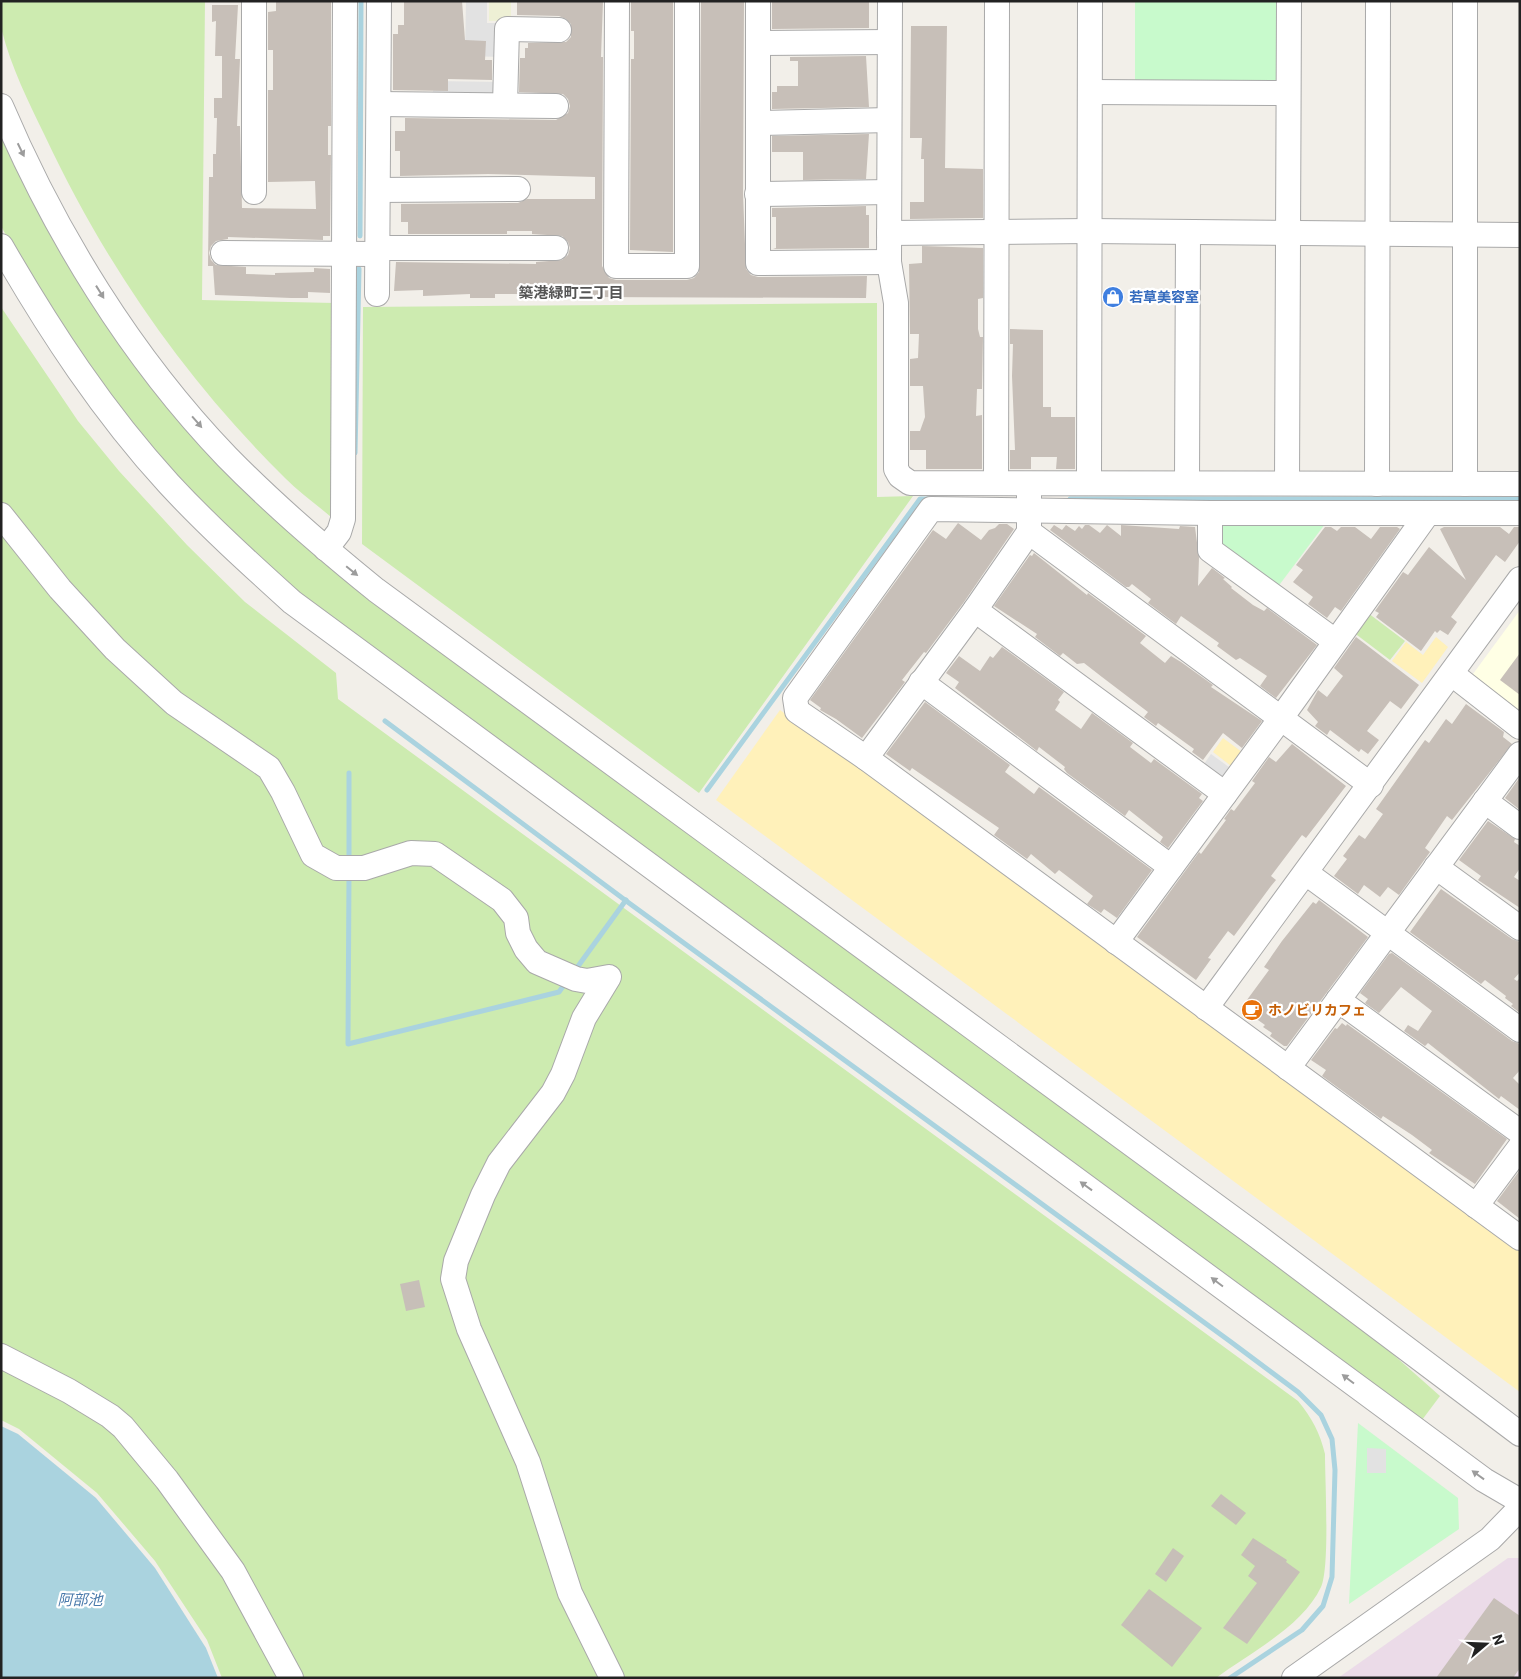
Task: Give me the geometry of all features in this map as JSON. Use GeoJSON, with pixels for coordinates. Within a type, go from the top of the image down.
{"type":"FeatureCollection","features":[{"type":"Feature","properties":{"kind":"street"},"geometry":{"type":"LineString","coordinates":[[254,1],[254,192]]}},
{"type":"Feature","properties":{"kind":"street"},"geometry":{"type":"LineString","coordinates":[[326,549],[337,536],[343,519],[345,1]]}},
{"type":"Feature","properties":{"kind":"street"},"geometry":{"type":"LineString","coordinates":[[377,294],[379,1]]}},
{"type":"Feature","properties":{"kind":"street"},"geometry":{"type":"LineString","coordinates":[[617,1],[616,266],[687,266],[687,1]]}},
{"type":"Feature","properties":{"kind":"street"},"geometry":{"type":"LineString","coordinates":[[758,1],[758,263],[889,262]]}},
{"type":"Feature","properties":{"kind":"street"},"geometry":{"type":"LineString","coordinates":[[890,1],[889,262],[896,303],[896,469],[900,476],[910,483],[996,483],[1029,505],[1281,718],[1371,785]]}},
{"type":"Feature","properties":{"kind":"street"},"geometry":{"type":"LineString","coordinates":[[996,483],[997,1]]}},
{"type":"Feature","properties":{"kind":"street"},"geometry":{"type":"LineString","coordinates":[[1089,483],[1090,1]]}},
{"type":"Feature","properties":{"kind":"street"},"geometry":{"type":"LineString","coordinates":[[1287,483],[1286,233],[1288,1]]}},
{"type":"Feature","properties":{"kind":"street"},"geometry":{"type":"LineString","coordinates":[[1377,484],[1378,1]]}},
{"type":"Feature","properties":{"kind":"street"},"geometry":{"type":"LineString","coordinates":[[1465,1],[1465,484]]}},
{"type":"Feature","properties":{"kind":"street"},"geometry":{"type":"LineString","coordinates":[[505,105],[507,29],[559,30]]}},
{"type":"Feature","properties":{"kind":"street"},"geometry":{"type":"LineString","coordinates":[[758,43],[889,42]]}},
{"type":"Feature","properties":{"kind":"street"},"geometry":{"type":"LineString","coordinates":[[1090,92],[1288,93]]}},
{"type":"Feature","properties":{"kind":"street"},"geometry":{"type":"LineString","coordinates":[[378,104],[556,106]]}},
{"type":"Feature","properties":{"kind":"street"},"geometry":{"type":"LineString","coordinates":[[1,106],[44,198],[77,257],[113,313],[152,368],[226,456],[326,549],[383,595],[1258,1236],[1520,1434]]}},
{"type":"Feature","properties":{"kind":"street"},"geometry":{"type":"LineString","coordinates":[[758,123],[890,120]]}},
{"type":"Feature","properties":{"kind":"street"},"geometry":{"type":"LineString","coordinates":[[378,190],[518,189]]}},
{"type":"Feature","properties":{"kind":"street"},"geometry":{"type":"LineString","coordinates":[[758,194],[889,192]]}},
{"type":"Feature","properties":{"kind":"street"},"geometry":{"type":"LineString","coordinates":[[889,233],[1188,232],[1464,236],[1520,235]]}},
{"type":"Feature","properties":{"kind":"street"},"geometry":{"type":"LineString","coordinates":[[1187,483],[1188,232]]}},
{"type":"Feature","properties":{"kind":"street"},"geometry":{"type":"LineString","coordinates":[[1,246],[63,348],[124,431],[169,484],[206,522],[292,602],[1484,1480],[1520,1501]]}},
{"type":"Feature","properties":{"kind":"street"},"geometry":{"type":"LineString","coordinates":[[223,253],[344,253],[556,248]]}},
{"type":"Feature","properties":{"kind":"street"},"geometry":{"type":"LineString","coordinates":[[866,758],[975,610],[1029,505],[1089,483],[1520,484]]}},
{"type":"Feature","properties":{"kind":"street"},"geometry":{"type":"LineString","coordinates":[[1520,512],[1210,513],[1029,505],[931,510],[795,698],[797,710],[866,758],[1520,1238]]}},
{"type":"Feature","properties":{"kind":"street"},"geometry":{"type":"LineString","coordinates":[[1210,513],[1210,550],[1335,641]]}},
{"type":"Feature","properties":{"kind":"street"},"geometry":{"type":"LineString","coordinates":[[1116,942],[1281,718],[1428,513]]}},
{"type":"Feature","properties":{"kind":"street"},"geometry":{"type":"LineString","coordinates":[[1,515],[60,589],[115,649],[174,703],[268,768],[283,792],[313,855],[336,868],[364,868],[411,853],[435,854],[502,900],[516,918],[518,933],[526,949],[537,962],[576,979],[587,981],[609,977],[584,1018],[563,1074],[553,1094],[499,1163],[483,1195],[456,1262],[452,1279],[469,1329],[528,1462],[570,1593],[612,1678]]}},
{"type":"Feature","properties":{"kind":"street"},"geometry":{"type":"LineString","coordinates":[[1206,1008],[1520,579]]}},
{"type":"Feature","properties":{"kind":"street"},"geometry":{"type":"LineString","coordinates":[[975,610],[1225,794]]}},
{"type":"Feature","properties":{"kind":"street"},"geometry":{"type":"LineString","coordinates":[[1452,674],[1520,727]]}},
{"type":"Feature","properties":{"kind":"street"},"geometry":{"type":"LineString","coordinates":[[921,682],[1171,867]]}},
{"type":"Feature","properties":{"kind":"street"},"geometry":{"type":"LineString","coordinates":[[1288,1068],[1520,754]]}},
{"type":"Feature","properties":{"kind":"street"},"geometry":{"type":"LineString","coordinates":[[1485,801],[1520,827]]}},
{"type":"Feature","properties":{"kind":"street"},"geometry":{"type":"LineString","coordinates":[[1436,867],[1520,928]]}},
{"type":"Feature","properties":{"kind":"street"},"geometry":{"type":"LineString","coordinates":[[1306,873],[1520,1030]]}},
{"type":"Feature","properties":{"kind":"street"},"geometry":{"type":"LineString","coordinates":[[1338,1000],[1520,1132]]}},
{"type":"Feature","properties":{"kind":"street"},"geometry":{"type":"LineString","coordinates":[[1476,1206],[1520,1147]]}},
{"type":"Feature","properties":{"kind":"street"},"geometry":{"type":"LineString","coordinates":[[1,1356],[69,1391],[110,1416],[123,1427],[167,1480],[233,1571],[291,1678]]}},
{"type":"Feature","properties":{"kind":"street"},"geometry":{"type":"LineString","coordinates":[[1294,1678],[1490,1539],[1520,1508]]}},
{"type":"Feature","properties":{"kind":"shaded area"},"geometry":{"type":"Polygon","coordinates":[[[466,1],[487,1],[487,23],[502,23],[502,57],[465,56],[466,1]]]}},
{"type":"Feature","properties":{"kind":"shaded area"},"geometry":{"type":"Polygon","coordinates":[[[489,1],[511,1],[511,21],[489,21],[489,1]]]}},
{"type":"Feature","properties":{"kind":"shaded area"},"geometry":{"type":"Polygon","coordinates":[[[433,81],[502,82],[502,98],[433,100],[433,81]]]}},
{"type":"Feature","properties":{"kind":"shaded area"},"geometry":{"type":"Polygon","coordinates":[[[1520,610],[1520,715],[1470,678],[1520,610]]]}},
{"type":"Feature","properties":{"kind":"shaded area"},"geometry":{"type":"Polygon","coordinates":[[[1211,754],[1233,770],[1220,781],[1202,767],[1211,754]]]}},
{"type":"Feature","properties":{"kind":"shaded area"},"geometry":{"type":"Polygon","coordinates":[[[1367,1448],[1386,1449],[1386,1473],[1367,1473],[1367,1448]]]}},
{"type":"Feature","properties":{"kind":"shaded area"},"geometry":{"type":"Polygon","coordinates":[[[1508,1558],[1520,1558],[1520,1678],[1338,1678],[1508,1558]]]}},
{"type":"Feature","properties":{"kind":"green space"},"geometry":{"type":"Polygon","coordinates":[[[1,1],[205,1],[202,300],[335,303],[337,522],[297,490],[248,440],[213,400],[180,360],[121,274],[68,183],[21,85],[2,31],[1,1]]]}},
{"type":"Feature","properties":{"kind":"green space"},"geometry":{"type":"Polygon","coordinates":[[[1135,1],[1280,1],[1279,89],[1135,88],[1135,1]]]}},
{"type":"Feature","properties":{"kind":"green space"},"geometry":{"type":"Polygon","coordinates":[[[1,129],[238,482],[1387,1349],[1440,1396],[1422,1420],[324,616],[198,501],[146,442],[86,367],[1,226],[1,129]]]}},
{"type":"Feature","properties":{"kind":"green space"},"geometry":{"type":"Polygon","coordinates":[[[877,303],[877,497],[913,496],[699,793],[362,544],[363,307],[877,303]]]}},
{"type":"Feature","properties":{"kind":"green space"},"geometry":{"type":"Polygon","coordinates":[[[1,307],[78,421],[119,471],[187,545],[245,602],[336,673],[338,699],[1298,1401],[1315,1426],[1323,1446],[1325,1454],[1326,1502],[1324,1577],[1313,1601],[1302,1614],[1274,1638],[1216,1678],[222,1678],[207,1640],[155,1561],[97,1493],[19,1429],[1,1420],[1,307]]]}},
{"type":"Feature","properties":{"kind":"green space"},"geometry":{"type":"Polygon","coordinates":[[[1222,520],[1328,520],[1277,588],[1217,546],[1222,520]]]}},
{"type":"Feature","properties":{"kind":"green space"},"geometry":{"type":"Polygon","coordinates":[[[1368,613],[1405,641],[1390,660],[1353,632],[1368,613]]]}},
{"type":"Feature","properties":{"kind":"green space"},"geometry":{"type":"Polygon","coordinates":[[[1358,1423],[1458,1498],[1459,1529],[1349,1604],[1358,1423]]]}},
{"type":"Feature","properties":{"kind":"sand"},"geometry":{"type":"Polygon","coordinates":[[[1436,637],[1448,647],[1422,683],[1392,661],[1406,642],[1423,655],[1436,637]]]}},
{"type":"Feature","properties":{"kind":"sand"},"geometry":{"type":"Polygon","coordinates":[[[780,710],[1520,1249],[1520,1392],[716,800],[780,710]]]}},
{"type":"Feature","properties":{"kind":"sand"},"geometry":{"type":"Polygon","coordinates":[[[1223,738],[1246,755],[1235,769],[1213,752],[1223,738]]]}},
{"type":"Feature","properties":{"kind":"water","name":"阿部池"},"geometry":{"type":"Polygon","coordinates":[[[1,1426],[18,1434],[96,1498],[155,1568],[206,1648],[218,1678],[1,1678],[1,1426]]]}},
{"type":"Feature","properties":{"kind":"building"},"geometry":{"type":"Polygon","coordinates":[[[276,1],[331,1],[331,126],[328,126],[328,155],[331,155],[330,236],[323,236],[323,240],[228,237],[228,239],[216,241],[211,246],[209,253],[211,260],[216,265],[246,267],[246,274],[275,275],[275,273],[314,272],[314,268],[330,269],[330,293],[308,292],[308,298],[215,295],[213,266],[208,266],[209,177],[213,177],[213,154],[216,154],[217,118],[214,118],[214,98],[222,98],[222,56],[215,56],[216,21],[212,22],[212,5],[238,5],[235,59],[240,59],[237,126],[240,126],[242,208],[316,209],[315,181],[268,182],[268,90],[273,90],[273,50],[268,50],[268,12],[276,11],[276,1]]]}},
{"type":"Feature","properties":{"kind":"building"},"geometry":{"type":"Polygon","coordinates":[[[404,1],[462,1],[465,40],[486,41],[485,60],[492,60],[492,80],[448,79],[448,91],[393,90],[393,34],[398,34],[398,25],[404,25],[404,1]]]}},
{"type":"Feature","properties":{"kind":"building"},"geometry":{"type":"Polygon","coordinates":[[[517,1],[603,1],[601,57],[603,57],[602,266],[609,278],[616,280],[687,280],[694,278],[699,272],[701,1],[744,1],[743,194],[746,269],[751,275],[758,277],[867,276],[866,298],[590,297],[590,287],[548,287],[548,296],[495,294],[495,298],[470,298],[470,294],[423,296],[423,290],[394,291],[396,262],[536,264],[536,262],[562,260],[568,255],[570,248],[568,242],[562,236],[532,234],[532,231],[507,231],[507,234],[408,234],[408,222],[401,222],[401,204],[518,203],[527,199],[595,199],[595,177],[488,174],[400,176],[400,151],[395,151],[395,131],[405,131],[405,118],[556,120],[568,113],[570,106],[568,99],[563,94],[519,92],[520,58],[525,58],[525,48],[528,48],[528,43],[566,42],[571,37],[571,24],[559,16],[517,15],[517,1]]]}},
{"type":"Feature","properties":{"kind":"building"},"geometry":{"type":"Polygon","coordinates":[[[631,1],[673,1],[673,252],[630,250],[631,59],[634,59],[634,31],[631,31],[631,1]]]}},
{"type":"Feature","properties":{"kind":"building"},"geometry":{"type":"Polygon","coordinates":[[[772,1],[869,1],[869,28],[772,29],[772,1]]]}},
{"type":"Feature","properties":{"kind":"building"},"geometry":{"type":"Polygon","coordinates":[[[911,26],[947,26],[945,168],[983,169],[983,218],[910,219],[910,202],[924,202],[924,159],[921,159],[922,138],[910,138],[911,26]]]}},
{"type":"Feature","properties":{"kind":"building"},"geometry":{"type":"Polygon","coordinates":[[[866,56],[869,107],[772,109],[772,92],[777,92],[777,86],[798,86],[798,61],[790,61],[790,57],[866,56]]]}},
{"type":"Feature","properties":{"kind":"building"},"geometry":{"type":"Polygon","coordinates":[[[869,134],[866,179],[803,180],[803,152],[772,152],[772,136],[869,134]]]}},
{"type":"Feature","properties":{"kind":"building"},"geometry":{"type":"Polygon","coordinates":[[[866,206],[866,215],[869,215],[869,248],[773,249],[776,248],[776,217],[772,217],[772,208],[866,206]]]}},
{"type":"Feature","properties":{"kind":"building"},"geometry":{"type":"Polygon","coordinates":[[[922,246],[983,248],[983,298],[978,299],[978,329],[980,337],[983,337],[982,389],[977,389],[976,416],[982,415],[982,469],[926,469],[926,450],[910,450],[910,431],[920,431],[925,417],[923,386],[910,386],[910,359],[918,358],[919,334],[910,334],[909,264],[922,263],[922,246]]]}},
{"type":"Feature","properties":{"kind":"building"},"geometry":{"type":"Polygon","coordinates":[[[1010,329],[1043,330],[1043,407],[1051,407],[1051,417],[1075,417],[1075,469],[1056,469],[1057,457],[1031,457],[1031,469],[1010,469],[1010,450],[1015,450],[1012,376],[1013,344],[1010,344],[1010,329]]]}},
{"type":"Feature","properties":{"kind":"building"},"geometry":{"type":"Polygon","coordinates":[[[958,523],[981,540],[989,530],[999,524],[1007,524],[1014,529],[964,602],[926,653],[924,652],[902,680],[905,682],[862,738],[820,710],[821,708],[810,700],[933,530],[946,539],[958,523]]]}},
{"type":"Feature","properties":{"kind":"building"},"geometry":{"type":"Polygon","coordinates":[[[1054,525],[1062,530],[1066,525],[1075,531],[1079,526],[1082,529],[1085,525],[1089,525],[1100,533],[1107,525],[1121,536],[1121,525],[1179,529],[1180,526],[1195,527],[1199,558],[1198,586],[1212,568],[1225,578],[1223,579],[1231,588],[1253,605],[1264,611],[1267,608],[1317,645],[1276,698],[1260,686],[1267,676],[1240,658],[1236,660],[1217,646],[1219,643],[1181,616],[1176,624],[1148,603],[1151,599],[1132,584],[1126,587],[1050,530],[1054,525]]]}},
{"type":"Feature","properties":{"kind":"building"},"geometry":{"type":"Polygon","coordinates":[[[1325,527],[1331,527],[1337,531],[1341,527],[1355,527],[1371,539],[1380,527],[1397,527],[1400,529],[1341,611],[1335,607],[1327,618],[1308,604],[1313,597],[1293,582],[1303,570],[1296,565],[1325,527]]]}},
{"type":"Feature","properties":{"kind":"building"},"geometry":{"type":"Polygon","coordinates":[[[1444,527],[1500,527],[1509,534],[1514,527],[1520,527],[1520,541],[1505,562],[1496,555],[1451,617],[1457,622],[1448,635],[1440,630],[1437,633],[1435,631],[1421,651],[1376,617],[1379,613],[1375,611],[1403,572],[1408,575],[1429,547],[1466,580],[1440,529],[1444,527]]]}},
{"type":"Feature","properties":{"kind":"building"},"geometry":{"type":"Polygon","coordinates":[[[1034,553],[1087,595],[1088,593],[1146,636],[1140,643],[1165,663],[1171,656],[1213,685],[1211,687],[1262,721],[1242,748],[1223,733],[1203,760],[1192,752],[1194,749],[1158,723],[1156,726],[1144,717],[1148,712],[1084,663],[1077,664],[1063,653],[1060,656],[1035,637],[1037,634],[994,606],[1030,555],[1032,556],[1034,553]]]}},
{"type":"Feature","properties":{"kind":"building"},"geometry":{"type":"Polygon","coordinates":[[[1356,637],[1419,685],[1401,709],[1390,701],[1367,731],[1379,740],[1368,754],[1361,749],[1359,752],[1330,730],[1327,735],[1315,726],[1318,722],[1307,710],[1318,690],[1327,697],[1343,676],[1334,668],[1356,637]]]}},
{"type":"Feature","properties":{"kind":"building"},"geometry":{"type":"Polygon","coordinates":[[[1002,647],[1064,692],[1058,700],[1060,702],[1055,710],[1081,729],[1092,713],[1133,743],[1130,747],[1151,763],[1154,759],[1202,794],[1199,798],[1203,801],[1168,848],[1160,842],[1163,837],[1129,810],[1125,816],[1067,773],[1064,769],[1065,767],[1039,747],[1037,751],[955,688],[959,682],[946,673],[959,656],[980,671],[990,656],[993,658],[1002,647]]]}},
{"type":"Feature","properties":{"kind":"building"},"geometry":{"type":"Polygon","coordinates":[[[1520,653],[1520,695],[1500,680],[1520,653]]]}},
{"type":"Feature","properties":{"kind":"building"},"geometry":{"type":"Polygon","coordinates":[[[925,702],[1010,765],[1005,772],[1034,794],[1039,787],[1152,870],[1117,918],[1104,909],[1101,913],[1087,904],[1093,896],[1059,870],[1055,874],[1031,854],[1027,859],[994,835],[999,828],[912,768],[910,771],[886,754],[925,702]]]}},
{"type":"Feature","properties":{"kind":"building"},"geometry":{"type":"Polygon","coordinates":[[[1466,704],[1504,732],[1503,737],[1512,744],[1452,820],[1447,816],[1425,848],[1430,852],[1399,895],[1388,887],[1380,897],[1364,885],[1358,894],[1334,876],[1347,859],[1343,856],[1359,835],[1365,839],[1383,814],[1376,809],[1425,740],[1429,743],[1446,719],[1452,724],[1466,704]]]}},
{"type":"Feature","properties":{"kind":"building"},"geometry":{"type":"Polygon","coordinates":[[[1292,744],[1346,786],[1306,838],[1302,835],[1271,876],[1276,880],[1234,936],[1228,931],[1208,958],[1211,959],[1196,980],[1137,937],[1199,852],[1201,854],[1226,820],[1224,819],[1231,809],[1234,811],[1255,783],[1252,781],[1269,757],[1276,762],[1292,744]]]}},
{"type":"Feature","properties":{"kind":"building"},"geometry":{"type":"Polygon","coordinates":[[[1520,777],[1520,810],[1505,798],[1520,777]]]}},
{"type":"Feature","properties":{"kind":"building"},"geometry":{"type":"Polygon","coordinates":[[[1488,821],[1515,839],[1514,842],[1520,846],[1520,868],[1514,877],[1520,881],[1520,908],[1478,880],[1481,876],[1459,860],[1488,821]]]}},
{"type":"Feature","properties":{"kind":"building"},"geometry":{"type":"Polygon","coordinates":[[[1441,889],[1512,939],[1520,942],[1520,972],[1514,979],[1517,981],[1520,978],[1520,1013],[1511,1006],[1513,1004],[1505,998],[1506,996],[1485,980],[1481,984],[1410,932],[1441,889]]]}},
{"type":"Feature","properties":{"kind":"building"},"geometry":{"type":"Polygon","coordinates":[[[1319,900],[1368,937],[1287,1046],[1284,1046],[1270,1036],[1272,1033],[1263,1027],[1265,1025],[1241,1008],[1269,970],[1264,967],[1282,941],[1313,902],[1316,904],[1319,900]]]}},
{"type":"Feature","properties":{"kind":"building"},"geometry":{"type":"Polygon","coordinates":[[[1392,953],[1512,1041],[1520,1044],[1520,1070],[1513,1078],[1520,1085],[1520,1110],[1501,1096],[1499,1099],[1428,1043],[1425,1046],[1404,1031],[1408,1025],[1418,1031],[1432,1011],[1401,987],[1379,1013],[1365,1003],[1368,999],[1360,993],[1389,954],[1392,953]]]}},
{"type":"Feature","properties":{"kind":"building"},"geometry":{"type":"Polygon","coordinates":[[[1342,1023],[1346,1026],[1347,1024],[1507,1139],[1475,1184],[1429,1153],[1432,1150],[1412,1135],[1383,1116],[1381,1119],[1322,1076],[1326,1070],[1311,1060],[1335,1028],[1337,1029],[1342,1023]]]}},
{"type":"Feature","properties":{"kind":"building"},"geometry":{"type":"Polygon","coordinates":[[[1520,1170],[1520,1219],[1497,1201],[1520,1170]]]}},
{"type":"Feature","properties":{"kind":"building"},"geometry":{"type":"Polygon","coordinates":[[[419,1280],[425,1307],[406,1311],[400,1284],[419,1280]]]}},
{"type":"Feature","properties":{"kind":"building"},"geometry":{"type":"Polygon","coordinates":[[[1221,1494],[1246,1513],[1236,1525],[1211,1506],[1221,1494]]]}},
{"type":"Feature","properties":{"kind":"building"},"geometry":{"type":"Polygon","coordinates":[[[1253,1538],[1287,1560],[1286,1562],[1300,1572],[1247,1644],[1223,1628],[1257,1583],[1248,1576],[1255,1566],[1241,1555],[1253,1538]]]}},
{"type":"Feature","properties":{"kind":"building"},"geometry":{"type":"Polygon","coordinates":[[[1173,1548],[1184,1556],[1166,1582],[1155,1574],[1173,1548]]]}},
{"type":"Feature","properties":{"kind":"building"},"geometry":{"type":"Polygon","coordinates":[[[1149,1589],[1202,1628],[1172,1667],[1121,1625],[1149,1589]]]}},
{"type":"Feature","properties":{"kind":"building"},"geometry":{"type":"Polygon","coordinates":[[[1494,1598],[1520,1616],[1520,1668],[1513,1678],[1436,1678],[1494,1598]]]}},
{"type":"Feature","properties":{"kind":"waterway"},"geometry":{"type":"LineString","coordinates":[[360,236],[361,1]]}},
{"type":"Feature","properties":{"kind":"waterway"},"geometry":{"type":"LineString","coordinates":[[355,453],[359,269]]}},
{"type":"Feature","properties":{"kind":"waterway"},"geometry":{"type":"LineString","coordinates":[[707,790],[920,499],[929,499]]}},
{"type":"Feature","properties":{"kind":"waterway"},"geometry":{"type":"LineString","coordinates":[[1070,499],[1520,499]]}},
{"type":"Feature","properties":{"kind":"waterway"},"geometry":{"type":"LineString","coordinates":[[385,721],[629,903],[1231,1342],[1298,1392],[1321,1415],[1332,1439],[1335,1470],[1332,1577],[1323,1606],[1302,1630],[1230,1678]]}},
{"type":"Feature","properties":{"kind":"waterway"},"geometry":{"type":"LineString","coordinates":[[349,773],[349,863]]}},
{"type":"Feature","properties":{"kind":"waterway"},"geometry":{"type":"LineString","coordinates":[[349,874],[348,1044],[559,992],[564,985]]}},
{"type":"Feature","properties":{"kind":"waterway"},"geometry":{"type":"LineString","coordinates":[[576,969],[626,900]]}},
{"type":"Feature","properties":{"kind":"place","name":"若草美容室"},"geometry":{"type":"Point","coordinates":[1113,297]}},
{"type":"Feature","properties":{"kind":"place","name":"ホノビリカフェ"},"geometry":{"type":"Point","coordinates":[1252,1010]}},
{"type":"Feature","properties":{"kind":"district","name":"築港緑町三丁目"},"geometry":{"type":"Point","coordinates":[571,293]}}]}
